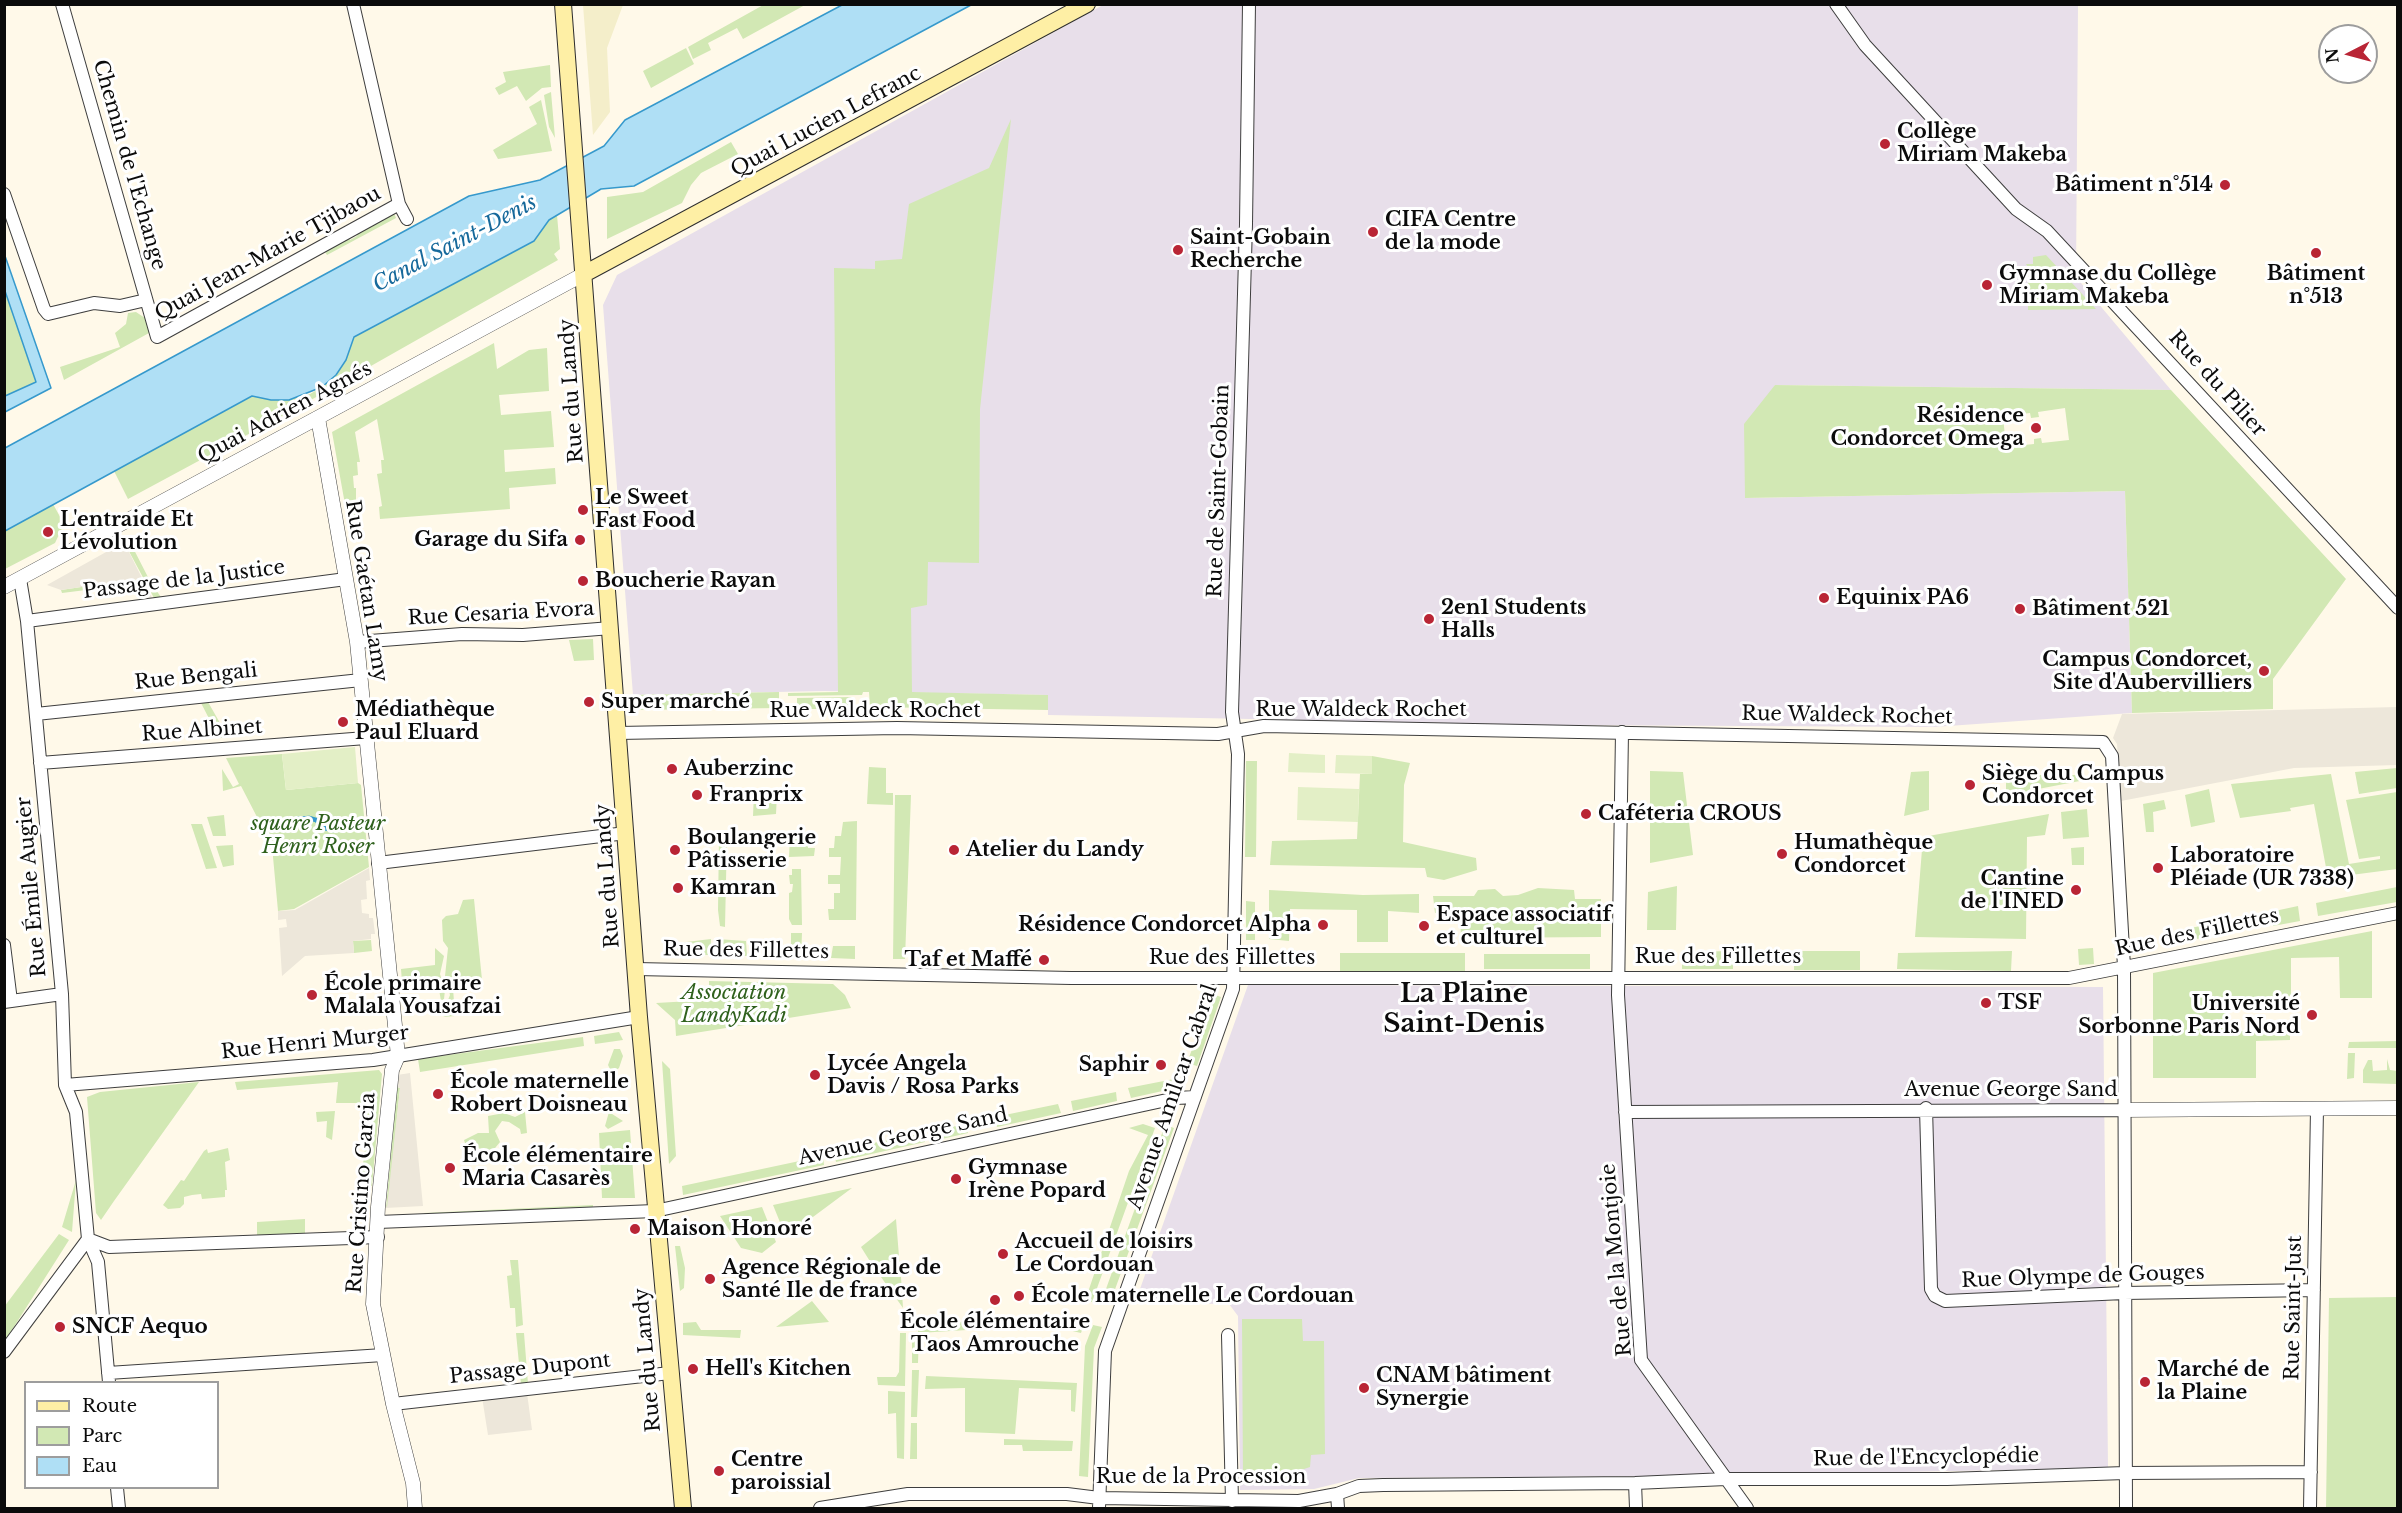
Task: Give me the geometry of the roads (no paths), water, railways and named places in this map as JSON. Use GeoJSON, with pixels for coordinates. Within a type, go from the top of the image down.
{"type":"FeatureCollection","features":[{"type":"Feature","properties":{"kind":"main road","name":"Rue du Landy"},"geometry":{"type":"LineString","coordinates":[[563,4],[639,1017],[683,1509]]}},
{"type":"Feature","properties":{"kind":"main road","name":"Quai Lucien Lefranc"},"geometry":{"type":"LineString","coordinates":[[584,274],[1087,4]]}},
{"type":"Feature","properties":{"kind":"street","name":"Chemin de l'Echange"},"geometry":{"type":"LineString","coordinates":[[62,4],[157,337]]}},
{"type":"Feature","properties":{"kind":"street"},"geometry":{"type":"LineString","coordinates":[[353,4],[399,204],[407,219]]}},
{"type":"Feature","properties":{"kind":"street","name":"Rue de Saint-Gobain"},"geometry":{"type":"LineString","coordinates":[[1234,978],[1238,754],[1232,712],[1246,224],[1249,4]]}},
{"type":"Feature","properties":{"kind":"street","name":"Rue du Pilier"},"geometry":{"type":"LineString","coordinates":[[1836,4],[1865,45],[2016,209],[2047,231],[2397,608]]}},
{"type":"Feature","properties":{"kind":"street"},"geometry":{"type":"LineString","coordinates":[[4,194],[44,309],[48,314],[94,303],[120,306],[146,300]]}},
{"type":"Feature","properties":{"kind":"street","name":"Quai Jean-Marie Tjibaou"},"geometry":{"type":"LineString","coordinates":[[157,337],[399,204]]}},
{"type":"Feature","properties":{"kind":"street","name":"Quai Adrien Agnés"},"geometry":{"type":"LineString","coordinates":[[4,587],[584,274]]}},
{"type":"Feature","properties":{"kind":"street","name":"Rue Gaétan Lamy"},"geometry":{"type":"LineString","coordinates":[[318,418],[357,642],[398,1056]]}},
{"type":"Feature","properties":{"kind":"street","name":"Rue Émile Augier"},"geometry":{"type":"LineString","coordinates":[[20,579],[27,621],[62,994],[65,1085],[76,1113],[88,1239],[98,1263],[109,1378]]}},
{"type":"Feature","properties":{"kind":"street","name":"Passage de la Justice"},"geometry":{"type":"LineString","coordinates":[[27,621],[346,579]]}},
{"type":"Feature","properties":{"kind":"street","name":"Rue Cesaria Evora"},"geometry":{"type":"LineString","coordinates":[[357,642],[462,634],[523,635],[611,628]]}},
{"type":"Feature","properties":{"kind":"street","name":"Rue Bengali"},"geometry":{"type":"LineString","coordinates":[[36,714],[361,680]]}},
{"type":"Feature","properties":{"kind":"street","name":"Rue Waldeck Rochet"},"geometry":{"type":"LineString","coordinates":[[618,733],[897,728],[1218,734],[1264,726],[2103,742],[2112,756],[2124,967]]}},
{"type":"Feature","properties":{"kind":"street","name":"Rue de la Montjoie"},"geometry":{"type":"LineString","coordinates":[[1622,732],[1619,976],[1641,1360],[1747,1509]]}},
{"type":"Feature","properties":{"kind":"street","name":"Rue Albinet"},"geometry":{"type":"LineString","coordinates":[[40,763],[366,738]]}},
{"type":"Feature","properties":{"kind":"street"},"geometry":{"type":"LineString","coordinates":[[378,863],[626,833]]}},
{"type":"Feature","properties":{"kind":"street","name":"Rue des Fillettes"},"geometry":{"type":"LineString","coordinates":[[636,969],[1071,978],[1619,976],[2069,978],[2397,913]]}},
{"type":"Feature","properties":{"kind":"street"},"geometry":{"type":"LineString","coordinates":[[4,945],[8,1001],[62,994]]}},
{"type":"Feature","properties":{"kind":"street"},"geometry":{"type":"LineString","coordinates":[[2124,967],[2126,1509]]}},
{"type":"Feature","properties":{"kind":"street","name":"Avenue Amilcar Cabral"},"geometry":{"type":"LineString","coordinates":[[1099,1503],[1105,1351],[1233,989],[1234,978]]}},
{"type":"Feature","properties":{"kind":"street","name":"Rue Henri Murger"},"geometry":{"type":"LineString","coordinates":[[65,1085],[398,1056],[639,1017]]}},
{"type":"Feature","properties":{"kind":"street","name":"Rue Cristino Garcia"},"geometry":{"type":"LineString","coordinates":[[398,1056],[392,1070],[373,1304],[393,1404],[413,1483],[415,1508]]}},
{"type":"Feature","properties":{"kind":"street","name":"Avenue George Sand"},"geometry":{"type":"LineString","coordinates":[[378,1222],[655,1211],[1165,1100],[1195,1097]]}},
{"type":"Feature","properties":{"kind":"street","name":"Avenue George Sand"},"geometry":{"type":"LineString","coordinates":[[1625,1112],[1926,1108],[2123,1110],[2397,1108]]}},
{"type":"Feature","properties":{"kind":"street","name":"Rue Olympe de Gouges"},"geometry":{"type":"LineString","coordinates":[[1926,1108],[1931,1289],[1935,1296],[1945,1301],[2124,1293],[2314,1290]]}},
{"type":"Feature","properties":{"kind":"street","name":"Rue Saint-Just"},"geometry":{"type":"LineString","coordinates":[[2310,1509],[2317,1109]]}},
{"type":"Feature","properties":{"kind":"street"},"geometry":{"type":"LineString","coordinates":[[4,1352],[88,1239],[109,1247],[378,1237]]}},
{"type":"Feature","properties":{"kind":"street"},"geometry":{"type":"LineString","coordinates":[[1228,1335],[1232,1500]]}},
{"type":"Feature","properties":{"kind":"street"},"geometry":{"type":"LineString","coordinates":[[109,1378],[383,1355]]}},
{"type":"Feature","properties":{"kind":"street","name":"Passage Dupont"},"geometry":{"type":"LineString","coordinates":[[393,1404],[670,1373]]}},
{"type":"Feature","properties":{"kind":"street","name":"Rue de l'Encyclopédie"},"geometry":{"type":"LineString","coordinates":[[1726,1479],[1947,1479],[2126,1473],[2311,1472]]}},
{"type":"Feature","properties":{"kind":"street","name":"Rue de la Procession"},"geometry":{"type":"LineString","coordinates":[[820,1509],[908,1494],[1067,1494],[1099,1503],[1299,1501],[1337,1494],[1359,1486],[1635,1483],[1726,1479]]}},
{"type":"Feature","properties":{"kind":"street"},"geometry":{"type":"LineString","coordinates":[[1635,1483],[1636,1509]]}},
{"type":"Feature","properties":{"kind":"street"},"geometry":{"type":"LineString","coordinates":[[117,1489],[119,1509]]}},
{"type":"Feature","properties":{"kind":"street"},"geometry":{"type":"LineString","coordinates":[[1337,1494],[1338,1509]]}},
{"type":"Feature","properties":{"kind":"street"},"geometry":{"type":"LineString","coordinates":[[409,1509],[415,1508]]}},
{"type":"Feature","properties":{"kind":"water","name":"Canal Saint-Denis"},"geometry":{"type":"Polygon","coordinates":[[[842,5],[971,5],[634,186],[601,189],[549,220],[534,241],[354,337],[346,360],[336,375],[322,387],[289,400],[271,400],[252,396],[5,531],[5,448],[469,196],[540,180],[604,146],[625,120],[842,5]]]}},
{"type":"Feature","properties":{"kind":"water"},"geometry":{"type":"Polygon","coordinates":[[[4,253],[51,388],[5,412],[5,396],[36,382],[5,291],[4,253]]]}},
{"type":"Feature","properties":{"kind":"waterway"},"geometry":{"type":"LineString","coordinates":[[285,820],[309,818],[316,820],[324,828],[333,830],[351,824]]}},
{"type":"Feature","properties":{"kind":"place","name":"Collège Miriam Makeba"},"geometry":{"type":"Point","coordinates":[1885,144]}},
{"type":"Feature","properties":{"kind":"place","name":"Bâtiment n°514"},"geometry":{"type":"Point","coordinates":[2225,185]}},
{"type":"Feature","properties":{"kind":"place","name":"CIFA Centre de la mode"},"geometry":{"type":"Point","coordinates":[1373,232]}},
{"type":"Feature","properties":{"kind":"place","name":"Saint-Gobain Recherche"},"geometry":{"type":"Point","coordinates":[1178,250]}},
{"type":"Feature","properties":{"kind":"place","name":"Bâtiment n°513"},"geometry":{"type":"Point","coordinates":[2316,253]}},
{"type":"Feature","properties":{"kind":"place","name":"Gymnase du Collège Miriam Makeba"},"geometry":{"type":"Point","coordinates":[1987,285]}},
{"type":"Feature","properties":{"kind":"place","name":"Résidence Condorcet Omega"},"geometry":{"type":"Point","coordinates":[2036,428]}},
{"type":"Feature","properties":{"kind":"place","name":"Le Sweet Fast Food"},"geometry":{"type":"Point","coordinates":[583,510]}},
{"type":"Feature","properties":{"kind":"place","name":"L'entraide Et L'évolution"},"geometry":{"type":"Point","coordinates":[48,532]}},
{"type":"Feature","properties":{"kind":"place","name":"Garage du Sifa"},"geometry":{"type":"Point","coordinates":[580,540]}},
{"type":"Feature","properties":{"kind":"place","name":"Boucherie Rayan"},"geometry":{"type":"Point","coordinates":[583,581]}},
{"type":"Feature","properties":{"kind":"place","name":"Equinix PA6"},"geometry":{"type":"Point","coordinates":[1824,598]}},
{"type":"Feature","properties":{"kind":"place","name":"Bâtiment 521"},"geometry":{"type":"Point","coordinates":[2020,609]}},
{"type":"Feature","properties":{"kind":"place","name":"2en1 Students Halls"},"geometry":{"type":"Point","coordinates":[1429,619]}},
{"type":"Feature","properties":{"kind":"place","name":"Campus Condorcet, Site d'Aubervilliers"},"geometry":{"type":"Point","coordinates":[2264,671]}},
{"type":"Feature","properties":{"kind":"place","name":"Super marché"},"geometry":{"type":"Point","coordinates":[589,702]}},
{"type":"Feature","properties":{"kind":"place","name":"Médiathèque Paul Eluard"},"geometry":{"type":"Point","coordinates":[343,722]}},
{"type":"Feature","properties":{"kind":"place","name":"Auberzinc"},"geometry":{"type":"Point","coordinates":[672,769]}},
{"type":"Feature","properties":{"kind":"place","name":"Siège du Campus Condorcet"},"geometry":{"type":"Point","coordinates":[1970,785]}},
{"type":"Feature","properties":{"kind":"place","name":"Franprix"},"geometry":{"type":"Point","coordinates":[697,795]}},
{"type":"Feature","properties":{"kind":"place","name":"Caféteria CROUS"},"geometry":{"type":"Point","coordinates":[1586,814]}},
{"type":"Feature","properties":{"kind":"place","name":"Boulangerie Pâtisserie"},"geometry":{"type":"Point","coordinates":[675,850]}},
{"type":"Feature","properties":{"kind":"place","name":"Atelier du Landy"},"geometry":{"type":"Point","coordinates":[954,850]}},
{"type":"Feature","properties":{"kind":"place","name":"Humathèque Condorcet"},"geometry":{"type":"Point","coordinates":[1782,854]}},
{"type":"Feature","properties":{"kind":"place","name":"Laboratoire Pléiade (UR 7338)"},"geometry":{"type":"Point","coordinates":[2158,868]}},
{"type":"Feature","properties":{"kind":"place","name":"Kamran"},"geometry":{"type":"Point","coordinates":[678,888]}},
{"type":"Feature","properties":{"kind":"place","name":"Cantine de l'INED"},"geometry":{"type":"Point","coordinates":[2076,890]}},
{"type":"Feature","properties":{"kind":"place","name":"Résidence Condorcet Alpha"},"geometry":{"type":"Point","coordinates":[1323,925]}},
{"type":"Feature","properties":{"kind":"place","name":"Espace associatif et culturel"},"geometry":{"type":"Point","coordinates":[1424,926]}},
{"type":"Feature","properties":{"kind":"place","name":"Taf et Maffé"},"geometry":{"type":"Point","coordinates":[1044,960]}},
{"type":"Feature","properties":{"kind":"place","name":"École primaire Malala Yousafzai"},"geometry":{"type":"Point","coordinates":[312,995]}},
{"type":"Feature","properties":{"kind":"place","name":"TSF"},"geometry":{"type":"Point","coordinates":[1986,1003]}},
{"type":"Feature","properties":{"kind":"place","name":"Université Sorbonne Paris Nord"},"geometry":{"type":"Point","coordinates":[2312,1015]}},
{"type":"Feature","properties":{"kind":"place","name":"Saphir"},"geometry":{"type":"Point","coordinates":[1161,1065]}},
{"type":"Feature","properties":{"kind":"place","name":"Lycée Angela Davis / Rosa Parks"},"geometry":{"type":"Point","coordinates":[815,1075]}},
{"type":"Feature","properties":{"kind":"place","name":"École maternelle Robert Doisneau"},"geometry":{"type":"Point","coordinates":[438,1094]}},
{"type":"Feature","properties":{"kind":"place","name":"École élémentaire Maria Casarès"},"geometry":{"type":"Point","coordinates":[450,1168]}},
{"type":"Feature","properties":{"kind":"place","name":"Gymnase Irène Popard"},"geometry":{"type":"Point","coordinates":[956,1179]}},
{"type":"Feature","properties":{"kind":"place","name":"Maison Honoré"},"geometry":{"type":"Point","coordinates":[635,1229]}},
{"type":"Feature","properties":{"kind":"place","name":"Accueil de loisirs Le Cordouan"},"geometry":{"type":"Point","coordinates":[1003,1254]}},
{"type":"Feature","properties":{"kind":"place","name":"Agence Régionale de Santé Ile de france"},"geometry":{"type":"Point","coordinates":[710,1279]}},
{"type":"Feature","properties":{"kind":"place","name":"École maternelle Le Cordouan"},"geometry":{"type":"Point","coordinates":[1019,1296]}},
{"type":"Feature","properties":{"kind":"place","name":"École élémentaire Taos Amrouche"},"geometry":{"type":"Point","coordinates":[995,1300]}},
{"type":"Feature","properties":{"kind":"place","name":"SNCF Aequo"},"geometry":{"type":"Point","coordinates":[60,1327]}},
{"type":"Feature","properties":{"kind":"place","name":"Hell's Kitchen"},"geometry":{"type":"Point","coordinates":[693,1369]}},
{"type":"Feature","properties":{"kind":"place","name":"Marché de la Plaine"},"geometry":{"type":"Point","coordinates":[2145,1382]}},
{"type":"Feature","properties":{"kind":"place","name":"CNAM bâtiment Synergie"},"geometry":{"type":"Point","coordinates":[1364,1388]}},
{"type":"Feature","properties":{"kind":"place","name":"Centre paroissial"},"geometry":{"type":"Point","coordinates":[719,1471]}},
{"type":"Feature","properties":{"kind":"district","name":"La Plaine Saint-Denis"},"geometry":{"type":"Point","coordinates":[1464,1010]}},
{"type":"Feature","properties":{"kind":"park label","name":"square Pasteur Henri Roser"},"geometry":{"type":"Point","coordinates":[318,836]}},
{"type":"Feature","properties":{"kind":"park label","name":"Association LandyKadi"},"geometry":{"type":"Point","coordinates":[734,1004]}}]}
